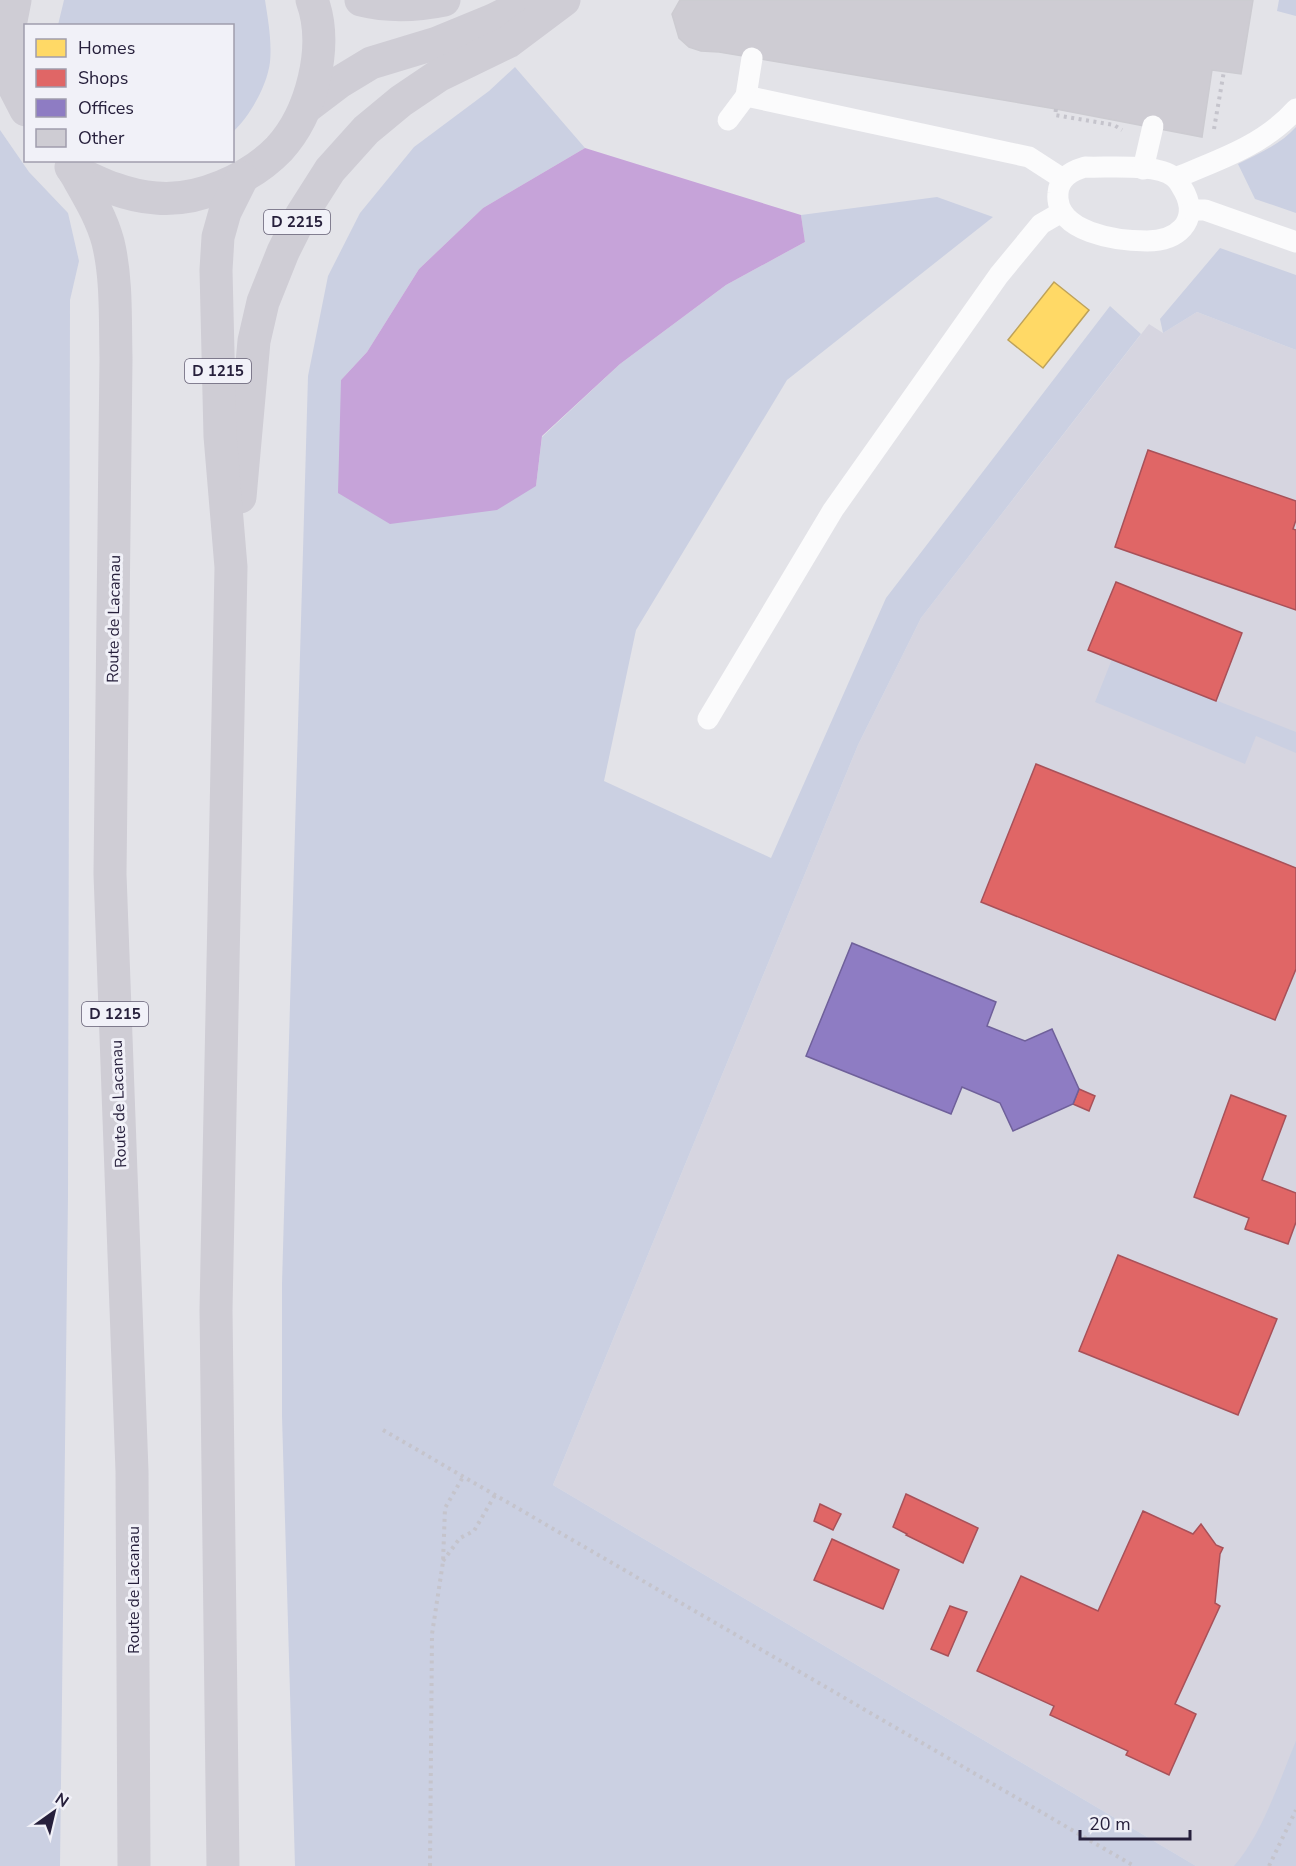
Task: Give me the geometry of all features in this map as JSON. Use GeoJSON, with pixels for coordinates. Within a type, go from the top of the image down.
{"type":"FeatureCollection","features":[{"type":"Feature","properties":{"kind":"main road"},"geometry":{"type":"LineString","coordinates":[[15,0],[8,36],[14,87],[24,106]]}},
{"type":"Feature","properties":{"kind":"main road"},"geometry":{"type":"LineString","coordinates":[[69,166],[114,190],[157,199],[201,195],[242,178],[279,148],[305,108],[319,62],[317,14],[312,0]]}},
{"type":"Feature","properties":{"kind":"main road"},"geometry":{"type":"LineString","coordinates":[[361,0],[400,6],[444,0]]}},
{"type":"Feature","properties":{"kind":"main road"},"geometry":{"type":"LineString","coordinates":[[305,108],[338,82],[371,63],[437,43],[534,0]]}},
{"type":"Feature","properties":{"kind":"main road","name":"D 2215"},"geometry":{"type":"LineString","coordinates":[[231,567],[254,341],[263,302],[283,252],[302,214],[330,170],[366,130],[401,101],[438,76],[508,42],[564,0]]}},
{"type":"Feature","properties":{"kind":"main road","name":"Route de Lacanau"},"geometry":{"type":"LineString","coordinates":[[69,166],[96,210],[108,242],[114,281],[116,358],[110,874],[132,1471],[134,1866]]}},
{"type":"Feature","properties":{"kind":"main road","name":"D 1215"},"geometry":{"type":"LineString","coordinates":[[223,1866],[216,1310],[231,567],[220,436],[216,270],[218,237],[225,212],[242,178]]}},
{"type":"Feature","properties":{"kind":"lane"},"geometry":{"type":"LineString","coordinates":[[728,120],[746,96],[752,58]]}},
{"type":"Feature","properties":{"kind":"lane"},"geometry":{"type":"LineString","coordinates":[[746,96],[1029,157],[1063,179]]}},
{"type":"Feature","properties":{"kind":"lane"},"geometry":{"type":"LineString","coordinates":[[1174,177],[1253,144],[1282,124],[1296,109]]}},
{"type":"Feature","properties":{"kind":"lane"},"geometry":{"type":"LineString","coordinates":[[1143,169],[1153,126]]}},
{"type":"Feature","properties":{"kind":"lane"},"geometry":{"type":"LineString","coordinates":[[1085,167],[1143,169],[1158,170],[1174,177],[1188,200],[1191,210],[1187,224],[1178,233],[1156,241],[1115,240],[1092,233],[1070,222],[1060,213],[1057,200],[1058,189],[1063,179],[1072,171],[1085,167]]}},
{"type":"Feature","properties":{"kind":"lane"},"geometry":{"type":"LineString","coordinates":[[1191,210],[1205,210],[1296,242]]}},
{"type":"Feature","properties":{"kind":"lane"},"geometry":{"type":"LineString","coordinates":[[708,719],[833,510],[999,275],[1041,224],[1060,213]]}},
{"type":"Feature","properties":{"kind":"path"},"geometry":{"type":"LineString","coordinates":[[1213,135],[1224,71]]}},
{"type":"Feature","properties":{"kind":"path"},"geometry":{"type":"LineString","coordinates":[[1056,109],[1055,115],[1114,125]]}},
{"type":"Feature","properties":{"kind":"path"},"geometry":{"type":"LineString","coordinates":[[383,1430],[1134,1866]]}},
{"type":"Feature","properties":{"kind":"path"},"geometry":{"type":"LineString","coordinates":[[430,1866],[432,1634],[443,1562],[445,1508],[463,1477]]}},
{"type":"Feature","properties":{"kind":"path"},"geometry":{"type":"LineString","coordinates":[[443,1562],[460,1539],[474,1531],[495,1495]]}},
{"type":"Feature","properties":{"kind":"path"},"geometry":{"type":"LineString","coordinates":[[1269,1866],[1296,1810]]}},
{"type":"Feature","properties":{"kind":"shaded area"},"geometry":{"type":"Polygon","coordinates":[[[64,0],[265,0],[270,62],[261,90],[251,109],[234,131],[234,24],[58,24],[64,0]]]}},
{"type":"Feature","properties":{"kind":"shaded area"},"geometry":{"type":"Polygon","coordinates":[[[1279,0],[1296,0],[1296,16],[1277,11],[1279,0]]]}},
{"type":"Feature","properties":{"kind":"shaded area"},"geometry":{"type":"Polygon","coordinates":[[[515,67],[585,148],[483,208],[419,269],[367,352],[341,380],[536,486],[542,437],[620,364],[726,285],[805,242],[801,215],[937,197],[993,217],[787,380],[636,630],[604,781],[771,858],[886,598],[1110,306],[1141,334],[921,618],[858,745],[553,1485],[1196,1866],[295,1866],[282,1416],[282,1284],[308,376],[328,276],[360,213],[414,147],[489,91],[515,67]]]}},
{"type":"Feature","properties":{"kind":"shaded area"},"geometry":{"type":"Polygon","coordinates":[[[1296,127],[1296,213],[1255,199],[1238,164],[1276,144],[1296,127]]]}},
{"type":"Feature","properties":{"kind":"shaded area"},"geometry":{"type":"Polygon","coordinates":[[[0,130],[29,172],[68,213],[79,261],[70,300],[68,1196],[60,1866],[0,1866],[0,130]]]}},
{"type":"Feature","properties":{"kind":"shaded area"},"geometry":{"type":"Polygon","coordinates":[[[585,148],[801,215],[805,242],[726,285],[620,364],[542,436],[536,486],[497,510],[390,524],[338,493],[341,380],[367,352],[419,269],[483,208],[585,148]]]}},
{"type":"Feature","properties":{"kind":"shaded area"},"geometry":{"type":"Polygon","coordinates":[[[1220,248],[1296,275],[1296,350],[1197,312],[1163,333],[1160,319],[1220,248]]]}},
{"type":"Feature","properties":{"kind":"shaded area"},"geometry":{"type":"Polygon","coordinates":[[[1197,312],[1296,350],[1296,1866],[1196,1866],[553,1485],[858,745],[921,618],[1149,324],[1163,333],[1197,312]]]}},
{"type":"Feature","properties":{"kind":"shaded area"},"geometry":{"type":"Polygon","coordinates":[[[1112,659],[1296,732],[1296,753],[1256,736],[1245,764],[1095,702],[1112,659]]]}},
{"type":"Feature","properties":{"kind":"shaded area"},"geometry":{"type":"Polygon","coordinates":[[[1296,1741],[1296,1866],[1234,1866],[1254,1838],[1262,1822],[1296,1741]]]}},
{"type":"Feature","properties":{"kind":"building: Homes"},"geometry":{"type":"Polygon","coordinates":[[[1054,282],[1089,310],[1043,368],[1008,340],[1054,282]]]}},
{"type":"Feature","properties":{"kind":"building: Shops"},"geometry":{"type":"Polygon","coordinates":[[[1148,450],[1296,501],[1296,520],[1293,529],[1296,530],[1296,610],[1115,547],[1148,450]]]}},
{"type":"Feature","properties":{"kind":"building: Shops"},"geometry":{"type":"Polygon","coordinates":[[[1116,582],[1242,633],[1216,701],[1088,650],[1116,582]]]}},
{"type":"Feature","properties":{"kind":"building: Shops"},"geometry":{"type":"Polygon","coordinates":[[[1036,764],[1296,868],[1296,969],[1275,1020],[981,902],[1036,764]]]}},
{"type":"Feature","properties":{"kind":"building: Shops"},"geometry":{"type":"Polygon","coordinates":[[[1079,1089],[1095,1096],[1089,1111],[1073,1104],[1079,1089]]]}},
{"type":"Feature","properties":{"kind":"building: Shops"},"geometry":{"type":"Polygon","coordinates":[[[1231,1095],[1286,1116],[1262,1180],[1296,1193],[1296,1222],[1288,1244],[1245,1229],[1249,1218],[1194,1197],[1231,1095]]]}},
{"type":"Feature","properties":{"kind":"building: Shops"},"geometry":{"type":"Polygon","coordinates":[[[1118,1255],[1277,1319],[1238,1415],[1079,1351],[1118,1255]]]}},
{"type":"Feature","properties":{"kind":"building: Shops"},"geometry":{"type":"Polygon","coordinates":[[[906,1494],[978,1528],[963,1563],[893,1527],[906,1494]]]}},
{"type":"Feature","properties":{"kind":"building: Shops"},"geometry":{"type":"Polygon","coordinates":[[[820,1504],[841,1514],[833,1530],[814,1521],[820,1504]]]}},
{"type":"Feature","properties":{"kind":"building: Shops"},"geometry":{"type":"Polygon","coordinates":[[[1143,1511],[1193,1534],[1201,1524],[1216,1545],[1223,1548],[1220,1554],[1215,1603],[1220,1606],[1175,1704],[1196,1714],[1169,1775],[1126,1755],[1128,1751],[1050,1715],[1054,1706],[977,1671],[1021,1576],[1098,1611],[1143,1511]]]}},
{"type":"Feature","properties":{"kind":"building: Shops"},"geometry":{"type":"Polygon","coordinates":[[[832,1539],[899,1570],[883,1609],[814,1580],[832,1539]]]}},
{"type":"Feature","properties":{"kind":"building: Shops"},"geometry":{"type":"Polygon","coordinates":[[[950,1606],[967,1612],[948,1656],[931,1649],[950,1606]]]}},
{"type":"Feature","properties":{"kind":"building: Offices"},"geometry":{"type":"Polygon","coordinates":[[[852,943],[996,1002],[987,1026],[1025,1041],[1052,1029],[1079,1089],[1073,1104],[1013,1131],[1000,1103],[962,1087],[951,1114],[806,1056],[852,943]]]}},
{"type":"Feature","properties":{"kind":"building: Other"},"geometry":{"type":"Polygon","coordinates":[[[680,0],[1253,0],[1241,74],[1212,70],[1202,137],[1056,109],[719,52],[701,51],[689,47],[679,38],[672,14],[680,0]]]}}]}
